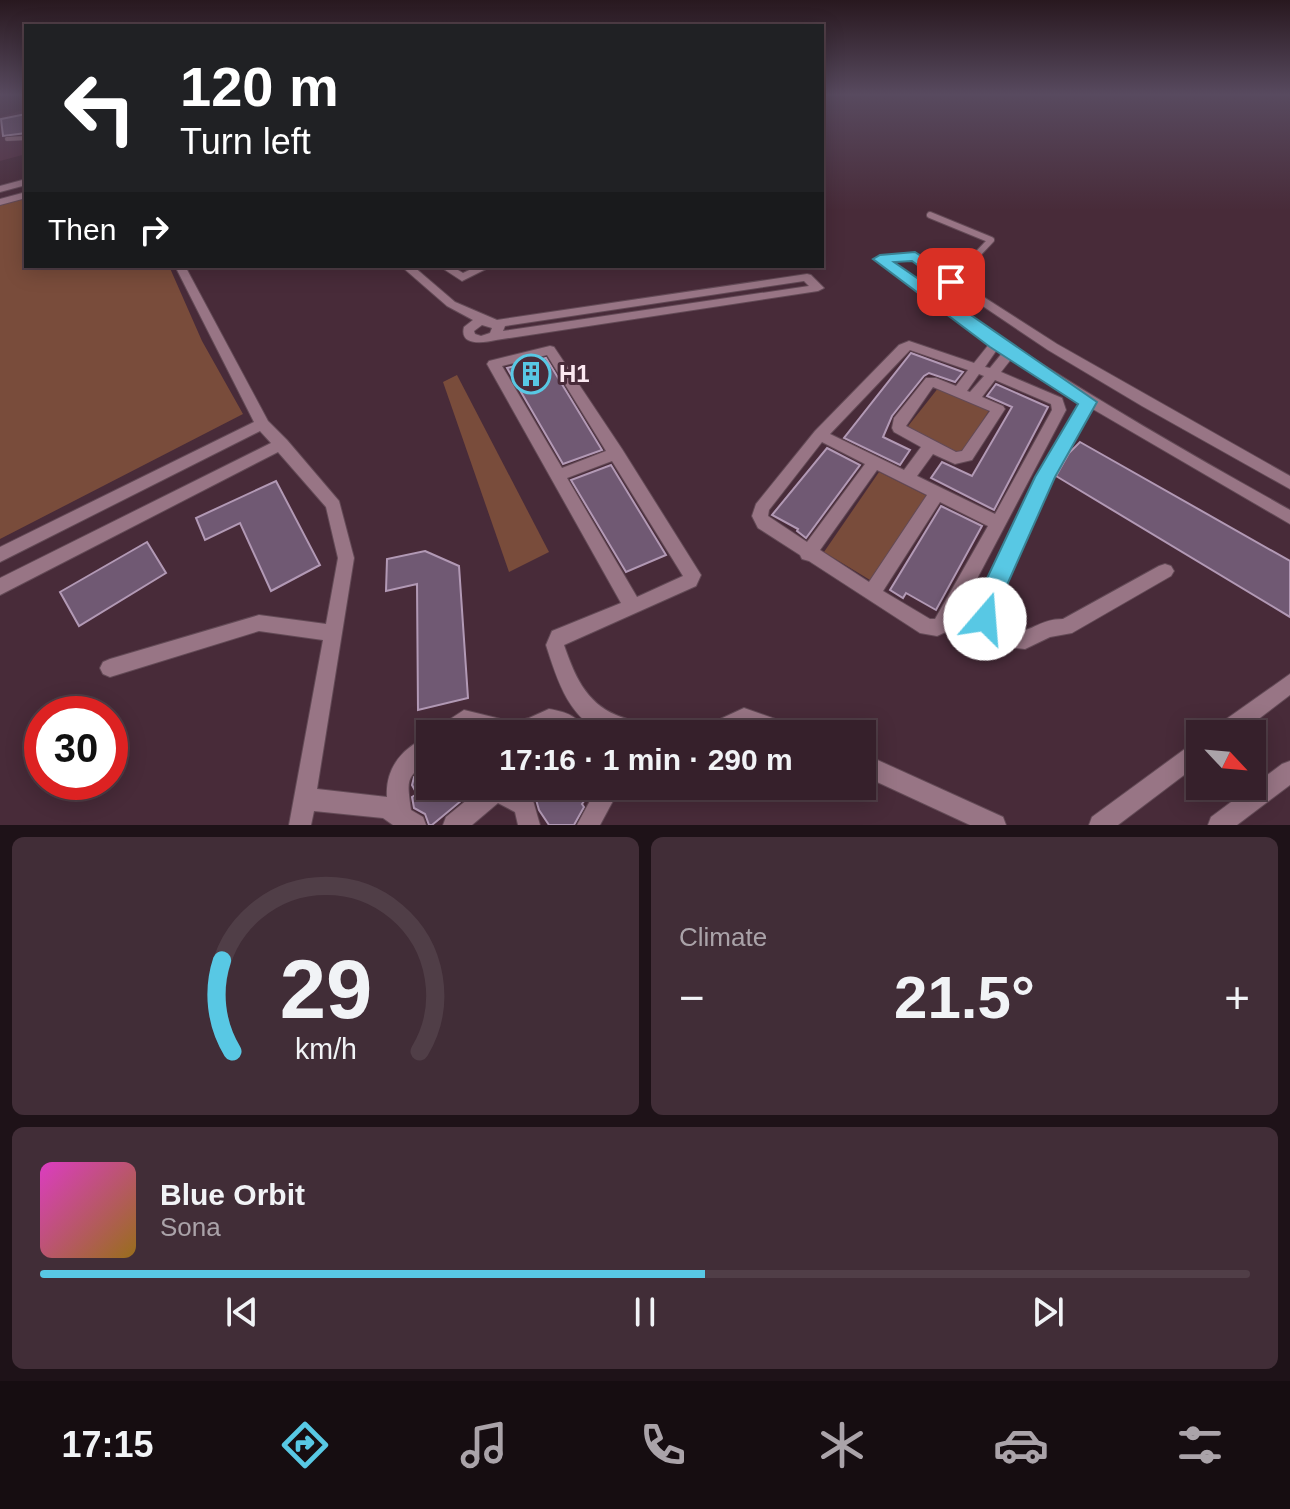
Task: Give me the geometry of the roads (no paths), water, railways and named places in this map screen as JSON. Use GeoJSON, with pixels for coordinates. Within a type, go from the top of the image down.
{"type":"FeatureCollection","features":[{"type":"Feature","properties":{"kind":"street"},"geometry":{"type":"LineString","coordinates":[[0,189],[24,183]]}},
{"type":"Feature","properties":{"kind":"street"},"geometry":{"type":"LineString","coordinates":[[0,202],[24,196]]}},
{"type":"Feature","properties":{"kind":"street"},"geometry":{"type":"LineString","coordinates":[[1290,483],[1118,386],[951,282],[915,256],[880,259],[996,343],[1088,402],[1290,518]]}},
{"type":"Feature","properties":{"kind":"street"},"geometry":{"type":"LineString","coordinates":[[181,268],[262,424],[333,505],[346,558],[343,592],[300,825]]}},
{"type":"Feature","properties":{"kind":"street"},"geometry":{"type":"LineString","coordinates":[[408,268],[451,304],[496,330],[818,288],[807,277],[496,330],[476,340],[469,336],[470,327]]}},
{"type":"Feature","properties":{"kind":"street"},"geometry":{"type":"LineString","coordinates":[[447,268],[462,278],[483,268]]}},
{"type":"Feature","properties":{"kind":"street"},"geometry":{"type":"LineString","coordinates":[[451,304],[454,317],[470,327]]}},
{"type":"Feature","properties":{"kind":"street"},"geometry":{"type":"LineString","coordinates":[[470,327],[484,321]]}},
{"type":"Feature","properties":{"kind":"street"},"geometry":{"type":"LineString","coordinates":[[985,371],[996,343]]}},
{"type":"Feature","properties":{"kind":"street"},"geometry":{"type":"LineString","coordinates":[[915,345],[985,371],[1050,396],[1060,406],[944,624],[937,628],[927,627],[808,554],[764,523],[760,516],[762,508],[820,435],[903,348],[915,345]]}},
{"type":"Feature","properties":{"kind":"street"},"geometry":{"type":"LineString","coordinates":[[599,720],[579,703],[565,679],[555,645],[563,634],[633,607],[693,578],[549,349],[494,364],[633,607]]}},
{"type":"Feature","properties":{"kind":"street"},"geometry":{"type":"LineString","coordinates":[[967,394],[985,371],[1010,352]]}},
{"type":"Feature","properties":{"kind":"street"},"geometry":{"type":"LineString","coordinates":[[931,381],[967,394],[998,409],[967,456],[955,458],[899,428],[899,422],[931,381]]}},
{"type":"Feature","properties":{"kind":"street"},"geometry":{"type":"LineString","coordinates":[[1088,402],[1045,477],[983,612],[985,619],[1010,641],[1025,641],[1053,625],[1065,627],[1165,571]]}},
{"type":"Feature","properties":{"kind":"street"},"geometry":{"type":"LineString","coordinates":[[0,555],[262,424]]}},
{"type":"Feature","properties":{"kind":"street"},"geometry":{"type":"LineString","coordinates":[[820,435],[997,523]]}},
{"type":"Feature","properties":{"kind":"street"},"geometry":{"type":"LineString","coordinates":[[0,587],[282,444]]}},
{"type":"Feature","properties":{"kind":"street"},"geometry":{"type":"LineString","coordinates":[[907,478],[930,446]]}},
{"type":"Feature","properties":{"kind":"street"},"geometry":{"type":"LineString","coordinates":[[558,476],[617,453]]}},
{"type":"Feature","properties":{"kind":"street"},"geometry":{"type":"LineString","coordinates":[[808,554],[875,462]]}},
{"type":"Feature","properties":{"kind":"street"},"geometry":{"type":"LineString","coordinates":[[154,478],[166,502]]}},
{"type":"Feature","properties":{"kind":"street"},"geometry":{"type":"LineString","coordinates":[[872,593],[937,493]]}},
{"type":"Feature","properties":{"kind":"street"},"geometry":{"type":"LineString","coordinates":[[110,668],[259,623],[333,633]]}},
{"type":"Feature","properties":{"kind":"street"},"geometry":{"type":"LineString","coordinates":[[1241,720],[1290,683]]}},
{"type":"Feature","properties":{"kind":"street"},"geometry":{"type":"LineString","coordinates":[[408,821],[396,777],[402,767],[416,756]]}},
{"type":"Feature","properties":{"kind":"street"},"geometry":{"type":"LineString","coordinates":[[1102,824],[1186,761]]}},
{"type":"Feature","properties":{"kind":"street"},"geometry":{"type":"LineString","coordinates":[[876,770],[995,825]]}},
{"type":"Feature","properties":{"kind":"street"},"geometry":{"type":"LineString","coordinates":[[1219,825],[1290,772]]}},
{"type":"Feature","properties":{"kind":"street"},"geometry":{"type":"LineString","coordinates":[[454,825],[492,794],[499,792],[524,805],[529,825]]}},
{"type":"Feature","properties":{"kind":"street"},"geometry":{"type":"LineString","coordinates":[[305,799],[386,807],[408,821]]}},
{"type":"Feature","properties":{"kind":"street"},"geometry":{"type":"LineString","coordinates":[[588,825],[602,800]]}},
{"type":"Feature","properties":{"kind":"lane"},"geometry":{"type":"LineString","coordinates":[[7,139],[24,138]]}},
{"type":"Feature","properties":{"kind":"lane"},"geometry":{"type":"LineString","coordinates":[[930,215],[991,240],[951,282]]}},
{"type":"Feature","properties":{"kind":"place","name":"H1"},"geometry":{"type":"Point","coordinates":[531,374]}}]}
